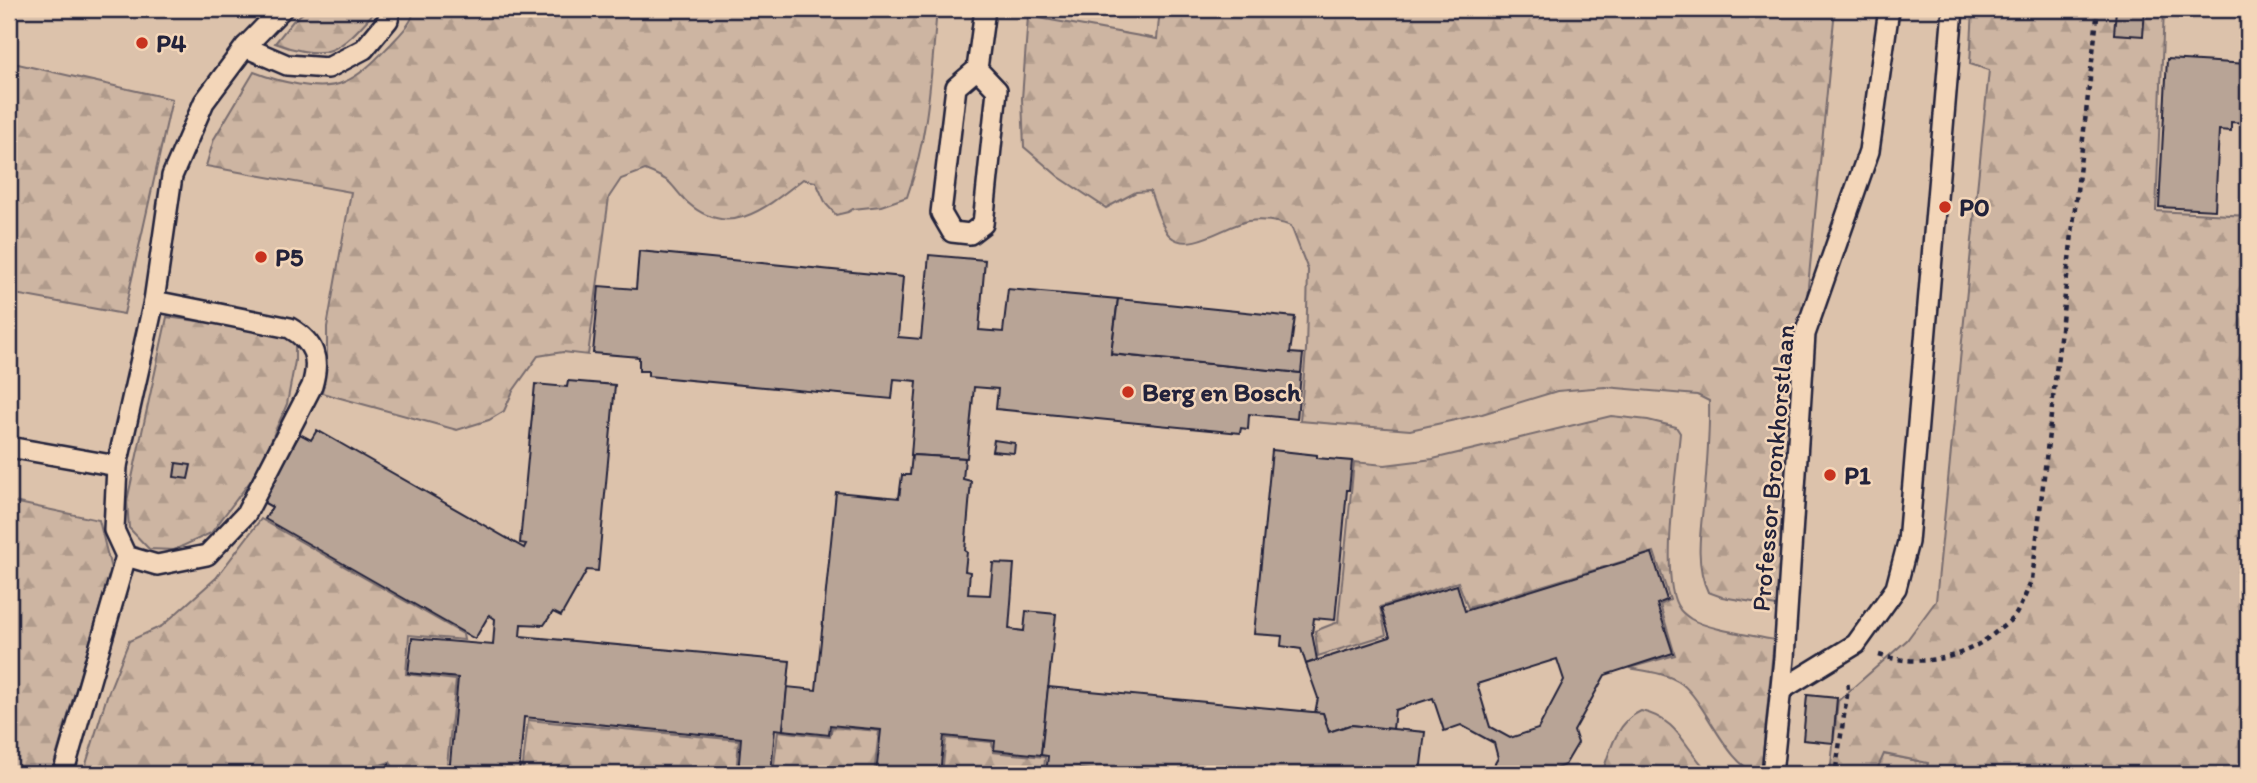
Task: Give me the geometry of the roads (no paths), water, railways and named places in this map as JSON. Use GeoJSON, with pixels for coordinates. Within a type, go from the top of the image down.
{"type":"FeatureCollection","features":[{"type":"Feature","properties":{"kind":"lane"},"geometry":{"type":"LineString","coordinates":[[63,774],[126,556],[114,530],[117,466],[155,301],[172,176],[204,102],[245,47],[282,9]]}},
{"type":"Feature","properties":{"kind":"lane"},"geometry":{"type":"LineString","coordinates":[[245,47],[286,65],[328,68],[365,49],[388,20],[390,9]]}},
{"type":"Feature","properties":{"kind":"lane"},"geometry":{"type":"LineString","coordinates":[[977,69],[997,90],[983,224],[970,234],[952,232],[941,214],[956,87],[977,69],[985,9]]}},
{"type":"Feature","properties":{"kind":"lane","name":"Professor Bronkhorstlaan"},"geometry":{"type":"LineString","coordinates":[[1772,774],[1781,691],[1805,334],[1869,151],[1889,9]]}},
{"type":"Feature","properties":{"kind":"lane"},"geometry":{"type":"LineString","coordinates":[[1781,691],[1847,650],[1875,620],[1896,588],[1908,542],[1953,9]]}},
{"type":"Feature","properties":{"kind":"lane"},"geometry":{"type":"LineString","coordinates":[[126,556],[157,565],[207,555],[246,514],[312,386],[316,373],[316,358],[311,346],[303,336],[290,328],[155,301]]}},
{"type":"Feature","properties":{"kind":"lane"},"geometry":{"type":"LineString","coordinates":[[9,447],[117,466]]}},
{"type":"Feature","properties":{"kind":"place","name":"P4"},"geometry":{"type":"Point","coordinates":[142,43]}},
{"type":"Feature","properties":{"kind":"place","name":"P0"},"geometry":{"type":"Point","coordinates":[1945,207]}},
{"type":"Feature","properties":{"kind":"place","name":"P5"},"geometry":{"type":"Point","coordinates":[261,257]}},
{"type":"Feature","properties":{"kind":"place","name":"Berg en Bosch"},"geometry":{"type":"Point","coordinates":[1128,392]}},
{"type":"Feature","properties":{"kind":"place","name":"P1"},"geometry":{"type":"Point","coordinates":[1830,475]}}]}
